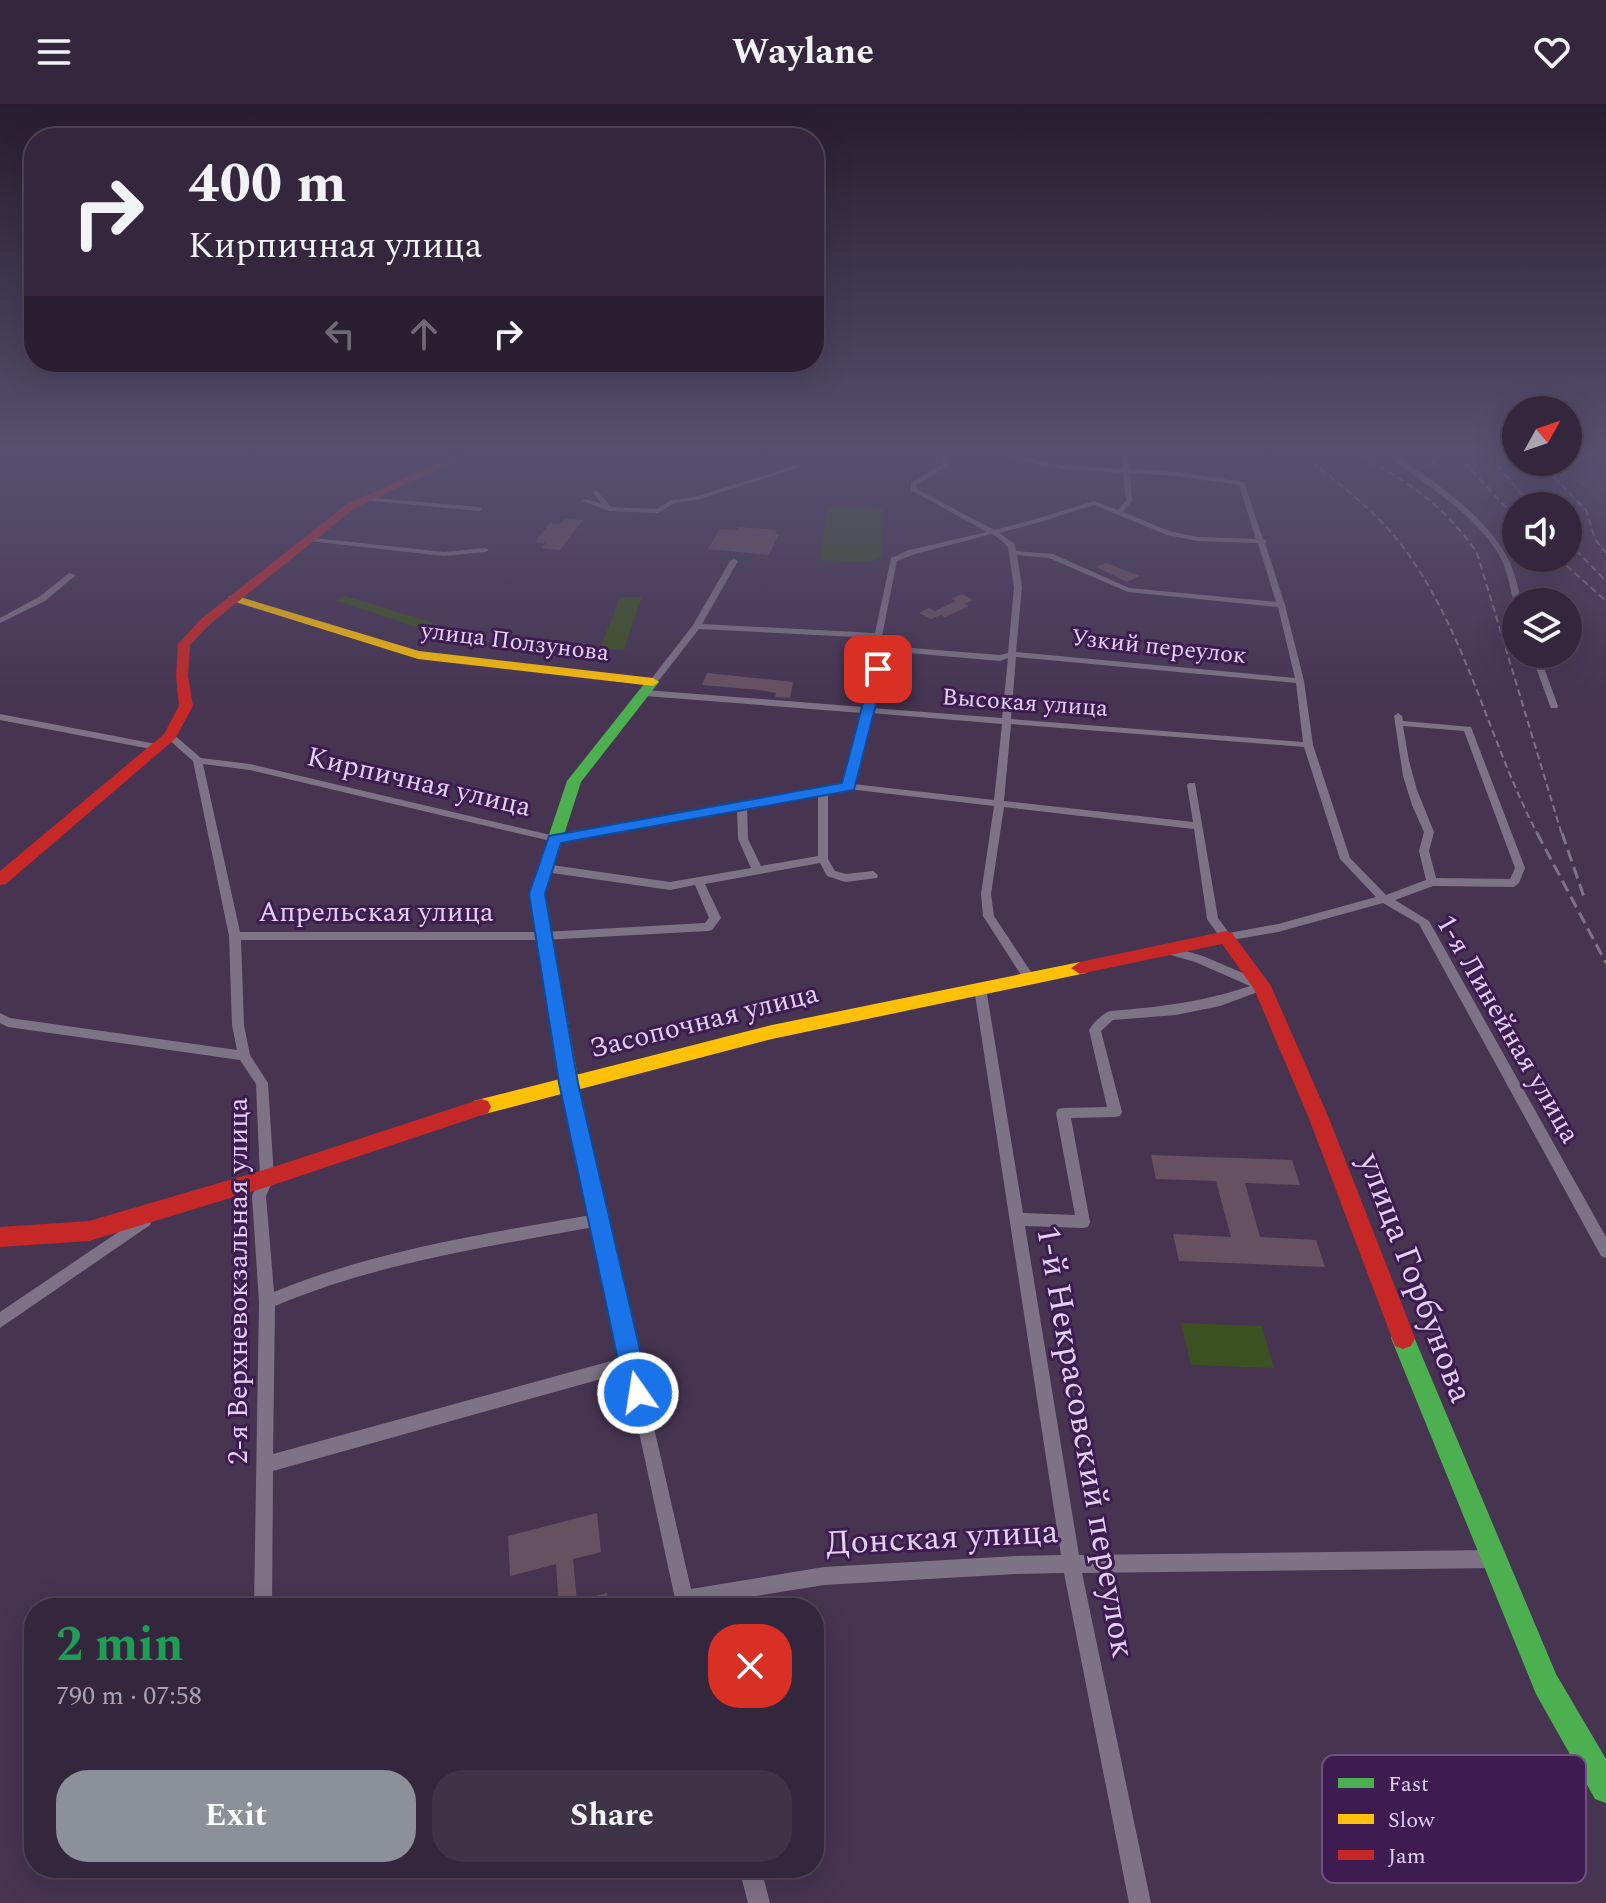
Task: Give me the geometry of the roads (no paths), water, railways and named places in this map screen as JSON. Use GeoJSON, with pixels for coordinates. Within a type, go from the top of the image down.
{"type":"FeatureCollection","features":[{"type":"Feature","properties":{"kind":"street"},"geometry":{"type":"LineString","coordinates":[[0,880],[163,742],[186,706],[182,676],[184,644],[233,598],[308,539],[444,554],[485,550]]}},
{"type":"Feature","properties":{"kind":"street"},"geometry":{"type":"LineString","coordinates":[[848,786],[883,648],[878,636],[894,560],[912,552],[965,539]]}},
{"type":"Feature","properties":{"kind":"street"},"geometry":{"type":"LineString","coordinates":[[1004,539],[1011,543],[1014,553],[1018,587],[999,804],[986,894],[989,916],[1029,978]]}},
{"type":"Feature","properties":{"kind":"street"},"geometry":{"type":"LineString","coordinates":[[1198,539],[1263,541]]}},
{"type":"Feature","properties":{"kind":"street"},"geometry":{"type":"LineString","coordinates":[[1489,539],[1511,570],[1515,588]]}},
{"type":"Feature","properties":{"kind":"street","name":"1-я Линейная улица"},"geometry":{"type":"LineString","coordinates":[[1263,541],[1300,681],[1308,745],[1345,859],[1383,898],[1423,921],[1606,1251]]}},
{"type":"Feature","properties":{"kind":"street"},"geometry":{"type":"LineString","coordinates":[[1014,553],[1050,556],[1128,590],[1281,605]]}},
{"type":"Feature","properties":{"kind":"street"},"geometry":{"type":"LineString","coordinates":[[684,1598],[569,1083],[537,894],[574,781],[697,626],[734,561]]}},
{"type":"Feature","properties":{"kind":"street"},"geometry":{"type":"LineString","coordinates":[[0,621],[42,599],[72,575]]}},
{"type":"Feature","properties":{"kind":"street","name":"улица Ползунова"},"geometry":{"type":"LineString","coordinates":[[233,598],[418,655],[649,687]]}},
{"type":"Feature","properties":{"kind":"street"},"geometry":{"type":"LineString","coordinates":[[697,626],[776,633],[816,631],[878,636]]}},
{"type":"Feature","properties":{"kind":"street","name":"Узкий переулок"},"geometry":{"type":"LineString","coordinates":[[883,648],[1000,658],[1014,654],[1120,661],[1153,668],[1300,681]]}},
{"type":"Feature","properties":{"kind":"street"},"geometry":{"type":"LineString","coordinates":[[1540,668],[1554,706]]}},
{"type":"Feature","properties":{"kind":"street","name":"Высокая улица"},"geometry":{"type":"LineString","coordinates":[[649,687],[1005,724],[1308,745]]}},
{"type":"Feature","properties":{"kind":"street"},"geometry":{"type":"LineString","coordinates":[[2,720],[163,742],[198,760]]}},
{"type":"Feature","properties":{"kind":"street"},"geometry":{"type":"LineString","coordinates":[[1399,720],[1468,729],[1520,868],[1514,883],[1432,882],[1424,851],[1429,832],[1416,809],[1399,720]]}},
{"type":"Feature","properties":{"kind":"street","name":"Кирпичная улица"},"geometry":{"type":"LineString","coordinates":[[198,760],[250,767],[555,839],[848,786],[1199,826]]}},
{"type":"Feature","properties":{"kind":"street","name":"2-я Верхневокзальная улица"},"geometry":{"type":"LineString","coordinates":[[198,760],[235,936],[238,1025],[244,1056],[262,1083],[267,1178],[259,1196],[267,1302],[263,1598]]}},
{"type":"Feature","properties":{"kind":"street","name":"улица Горбунова"},"geometry":{"type":"LineString","coordinates":[[1192,785],[1213,919],[1262,986],[1318,1116],[1414,1367],[1546,1684],[1606,1788]]}},
{"type":"Feature","properties":{"kind":"street"},"geometry":{"type":"LineString","coordinates":[[823,790],[823,859],[831,873],[845,878],[873,875]]}},
{"type":"Feature","properties":{"kind":"street"},"geometry":{"type":"LineString","coordinates":[[742,805],[743,839],[758,871]]}},
{"type":"Feature","properties":{"kind":"street"},"geometry":{"type":"LineString","coordinates":[[545,868],[658,885],[823,859]]}},
{"type":"Feature","properties":{"kind":"street","name":"Апрельская улица"},"geometry":{"type":"LineString","coordinates":[[235,936],[544,936],[708,927],[715,918],[698,881]]}},
{"type":"Feature","properties":{"kind":"street","name":"Засопочная улица"},"geometry":{"type":"LineString","coordinates":[[0,1237],[89,1231],[267,1178],[458,1113],[569,1083],[772,1032],[1278,928],[1406,893],[1432,882]]}},
{"type":"Feature","properties":{"kind":"street"},"geometry":{"type":"LineString","coordinates":[[1168,950],[1199,959],[1262,986]]}},
{"type":"Feature","properties":{"kind":"street"},"geometry":{"type":"LineString","coordinates":[[1017,1219],[1083,1222],[1063,1113],[1115,1112],[1095,1030],[1110,1016],[1176,1010],[1220,1001],[1262,986]]}},
{"type":"Feature","properties":{"kind":"street","name":"1-й Некрасовский переулок"},"geometry":{"type":"LineString","coordinates":[[980,988],[1071,1562],[1140,1903]]}},
{"type":"Feature","properties":{"kind":"street"},"geometry":{"type":"LineString","coordinates":[[0,1018],[8,1022],[244,1056]]}},
{"type":"Feature","properties":{"kind":"street"},"geometry":{"type":"LineString","coordinates":[[0,1321],[159,1210]]}},
{"type":"Feature","properties":{"kind":"street"},"geometry":{"type":"LineString","coordinates":[[267,1302],[310,1282],[456,1247],[598,1220]]}},
{"type":"Feature","properties":{"kind":"street"},"geometry":{"type":"LineString","coordinates":[[265,1465],[631,1363]]}},
{"type":"Feature","properties":{"kind":"street","name":"Донская улица"},"geometry":{"type":"LineString","coordinates":[[715,1598],[824,1576],[1071,1562],[1494,1559]]}},
{"type":"Feature","properties":{"kind":"street"},"geometry":{"type":"LineString","coordinates":[[753,1878],[759,1903]]}},
{"type":"Feature","properties":{"kind":"railway"},"geometry":{"type":"LineString","coordinates":[[1397,539],[1446,619],[1537,834]]}},
{"type":"Feature","properties":{"kind":"railway"},"geometry":{"type":"LineString","coordinates":[[1466,539],[1477,553],[1562,835]]}},
{"type":"Feature","properties":{"kind":"railway"},"geometry":{"type":"LineString","coordinates":[[1595,539],[1606,553]]}},
{"type":"Feature","properties":{"kind":"railway"},"geometry":{"type":"LineString","coordinates":[[1582,556],[1606,581]]}},
{"type":"Feature","properties":{"kind":"railway"},"geometry":{"type":"LineString","coordinates":[[1574,572],[1606,601]]}},
{"type":"Feature","properties":{"kind":"railway"},"geometry":{"type":"LineString","coordinates":[[1562,833],[1584,897]]}},
{"type":"Feature","properties":{"kind":"railway"},"geometry":{"type":"LineString","coordinates":[[1537,834],[1606,963]]}}]}
